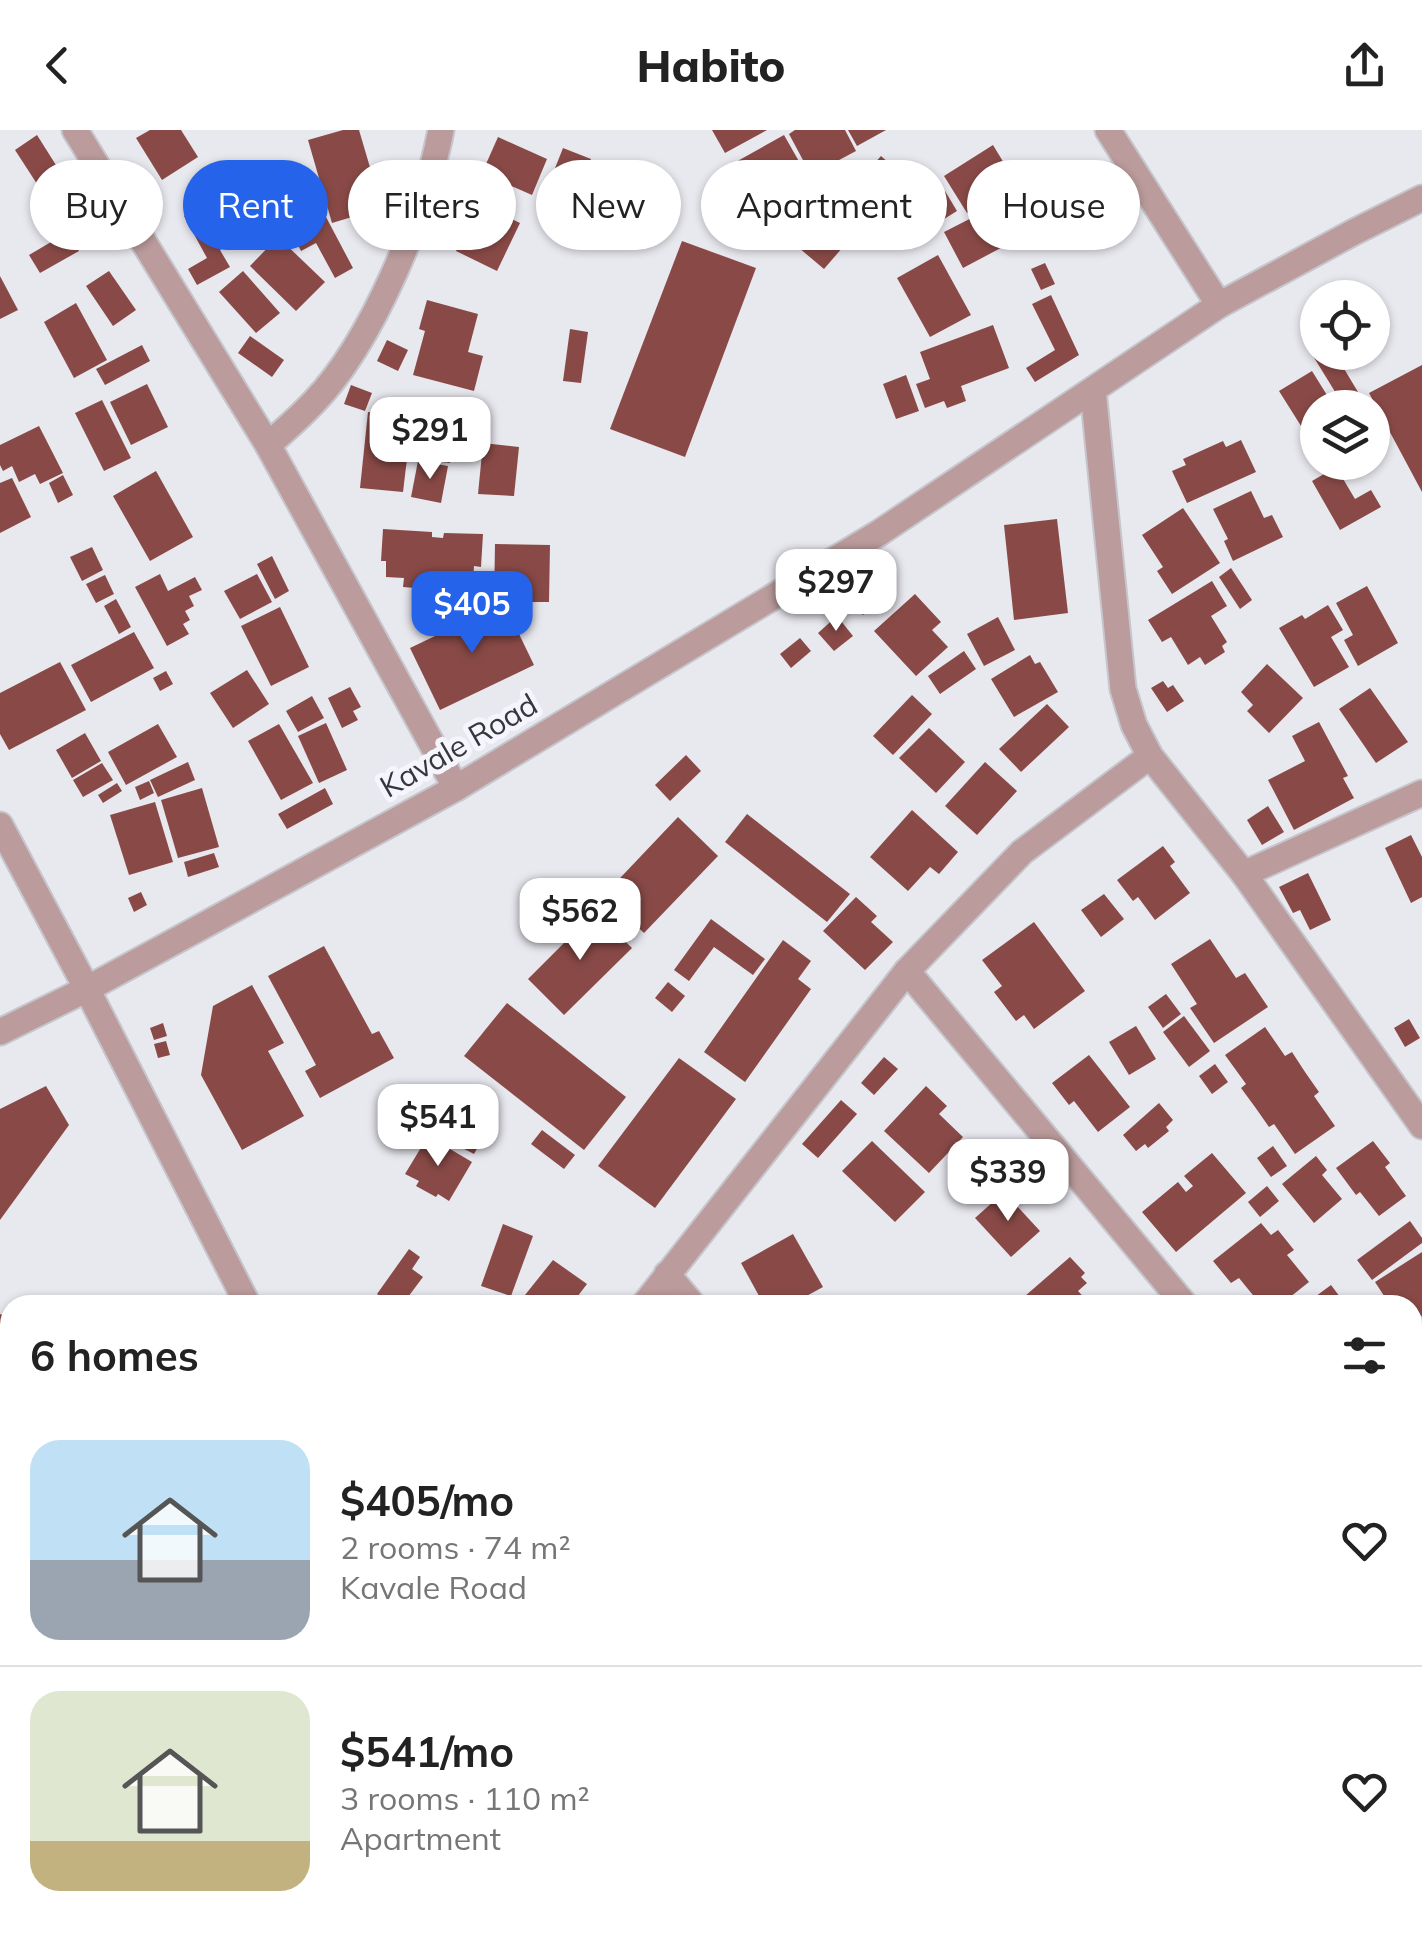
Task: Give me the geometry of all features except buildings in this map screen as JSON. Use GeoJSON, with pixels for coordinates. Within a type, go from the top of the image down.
{"type":"FeatureCollection","features":[{"type":"Feature","properties":{"kind":"street"},"geometry":{"type":"LineString","coordinates":[[75,130],[268,445],[456,788]]}},
{"type":"Feature","properties":{"kind":"street"},"geometry":{"type":"LineString","coordinates":[[268,445],[316,401],[361,340],[397,265],[434,167],[441,130]]}},
{"type":"Feature","properties":{"kind":"street"},"geometry":{"type":"LineString","coordinates":[[1108,130],[1219,304]]}},
{"type":"Feature","properties":{"kind":"street","name":"Kavale Road"},"geometry":{"type":"LineString","coordinates":[[0,1032],[456,788],[879,533],[1219,304],[1422,198]]}},
{"type":"Feature","properties":{"kind":"street"},"geometry":{"type":"LineString","coordinates":[[1093,390],[1122,689],[1134,725],[1150,756],[1244,874],[1422,1126]]}},
{"type":"Feature","properties":{"kind":"street"},"geometry":{"type":"LineString","coordinates":[[651,1295],[907,971],[1022,852],[1150,756]]}},
{"type":"Feature","properties":{"kind":"street"},"geometry":{"type":"LineString","coordinates":[[1244,874],[1422,792]]}},
{"type":"Feature","properties":{"kind":"street"},"geometry":{"type":"LineString","coordinates":[[0,825],[243,1295]]}},
{"type":"Feature","properties":{"kind":"street"},"geometry":{"type":"LineString","coordinates":[[907,971],[1177,1295]]}},
{"type":"Feature","properties":{"kind":"street"},"geometry":{"type":"LineString","coordinates":[[667,1274],[685,1295]]}}]}
